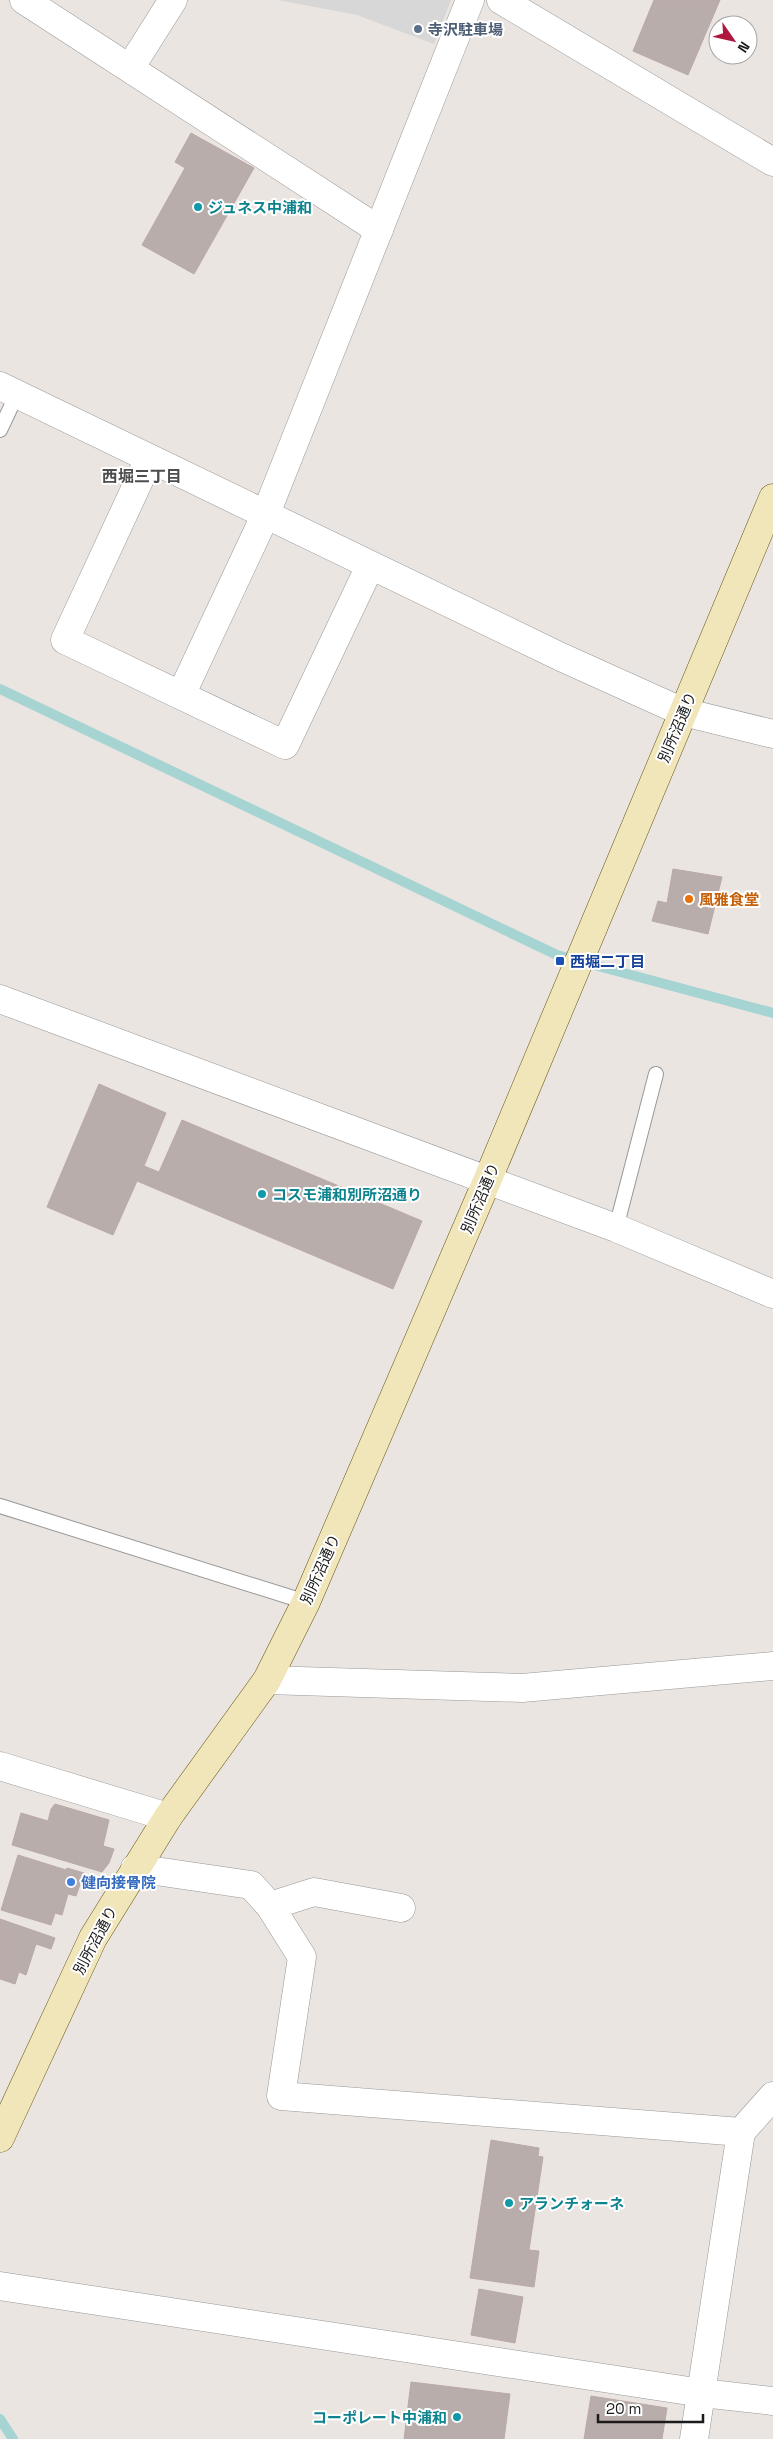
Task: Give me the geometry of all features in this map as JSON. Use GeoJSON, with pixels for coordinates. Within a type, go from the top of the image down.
{"type":"FeatureCollection","features":[{"type":"Feature","properties":{"kind":"street"},"geometry":{"type":"LineString","coordinates":[[24,0],[379,230]]}},
{"type":"Feature","properties":{"kind":"street"},"geometry":{"type":"LineString","coordinates":[[130,68],[173,0]]}},
{"type":"Feature","properties":{"kind":"street"},"geometry":{"type":"LineString","coordinates":[[181,695],[265,516],[470,0]]}},
{"type":"Feature","properties":{"kind":"street"},"geometry":{"type":"LineString","coordinates":[[501,0],[773,162]]}},
{"type":"Feature","properties":{"kind":"street"},"geometry":{"type":"LineString","coordinates":[[8,390],[265,516],[561,657],[683,712],[773,734]]}},
{"type":"Feature","properties":{"kind":"street"},"geometry":{"type":"LineString","coordinates":[[149,459],[65,640],[285,745],[370,566]]}},
{"type":"Feature","properties":{"kind":"street","name":"別所沼通り"},"geometry":{"type":"LineString","coordinates":[[1,2132],[94,1938],[135,1868],[168,1817],[267,1680],[306,1602],[487,1181],[773,498]]}},
{"type":"Feature","properties":{"kind":"street"},"geometry":{"type":"LineString","coordinates":[[0,999],[616,1228],[773,1294]]}},
{"type":"Feature","properties":{"kind":"street"},"geometry":{"type":"LineString","coordinates":[[267,1680],[522,1688],[773,1666]]}},
{"type":"Feature","properties":{"kind":"street"},"geometry":{"type":"LineString","coordinates":[[0,1766],[168,1817]]}},
{"type":"Feature","properties":{"kind":"street"},"geometry":{"type":"LineString","coordinates":[[135,1868],[251,1885],[270,1906],[302,1957],[281,2096],[741,2132]]}},
{"type":"Feature","properties":{"kind":"street"},"geometry":{"type":"LineString","coordinates":[[270,1906],[314,1892],[401,1908]]}},
{"type":"Feature","properties":{"kind":"street"},"geometry":{"type":"LineString","coordinates":[[694,2439],[741,2132],[773,2096]]}},
{"type":"Feature","properties":{"kind":"street"},"geometry":{"type":"LineString","coordinates":[[0,2286],[702,2393],[773,2402]]}},
{"type":"Feature","properties":{"kind":"lane"},"geometry":{"type":"LineString","coordinates":[[0,430],[8,390]]}},
{"type":"Feature","properties":{"kind":"lane"},"geometry":{"type":"LineString","coordinates":[[616,1228],[656,1074]]}},
{"type":"Feature","properties":{"kind":"lane"},"geometry":{"type":"LineString","coordinates":[[0,1506],[306,1602]]}},
{"type":"Feature","properties":{"kind":"shaded area","name":"寺沢駐車場"},"geometry":{"type":"Polygon","coordinates":[[[278,0],[451,0],[434,44],[357,15],[278,0]]]}},
{"type":"Feature","properties":{"kind":"building"},"geometry":{"type":"Polygon","coordinates":[[[654,0],[720,0],[714,15],[708,15],[708,28],[688,75],[633,51],[654,0]]]}},
{"type":"Feature","properties":{"kind":"building","name":"ジュネス中浦和"},"geometry":{"type":"Polygon","coordinates":[[[191,133],[254,168],[194,274],[142,245],[185,168],[175,162],[191,133]]]}},
{"type":"Feature","properties":{"kind":"building"},"geometry":{"type":"Polygon","coordinates":[[[673,869],[722,877],[708,934],[652,921],[658,901],[667,903],[673,869]]]}},
{"type":"Feature","properties":{"kind":"building","name":"コスモ浦和別所沼通り"},"geometry":{"type":"Polygon","coordinates":[[[99,1084],[166,1113],[144,1166],[159,1172],[182,1120],[422,1221],[393,1289],[137,1181],[113,1235],[47,1207],[99,1084]]]}},
{"type":"Feature","properties":{"kind":"building"},"geometry":{"type":"Polygon","coordinates":[[[55,1804],[109,1820],[103,1846],[114,1849],[109,1863],[102,1872],[12,1845],[21,1813],[48,1821],[51,1809],[55,1804]]]}},
{"type":"Feature","properties":{"kind":"building"},"geometry":{"type":"Polygon","coordinates":[[[18,1855],[66,1870],[67,1868],[84,1873],[76,1896],[68,1894],[62,1915],[55,1913],[51,1925],[1,1910],[18,1855]]]}},
{"type":"Feature","properties":{"kind":"building"},"geometry":{"type":"Polygon","coordinates":[[[0,1919],[55,1938],[51,1949],[36,1944],[26,1975],[19,1972],[15,1984],[0,1979],[0,1919]]]}},
{"type":"Feature","properties":{"kind":"building","name":"アランチォーネ"},"geometry":{"type":"Polygon","coordinates":[[[491,2140],[539,2148],[538,2156],[543,2157],[529,2250],[539,2251],[534,2287],[470,2278],[491,2140]]]}},
{"type":"Feature","properties":{"kind":"building"},"geometry":{"type":"Polygon","coordinates":[[[479,2289],[523,2297],[515,2343],[471,2335],[479,2289]]]}},
{"type":"Feature","properties":{"kind":"building","name":"コーポレート中浦和"},"geometry":{"type":"Polygon","coordinates":[[[411,2382],[510,2394],[504,2439],[404,2439],[411,2382]]]}},
{"type":"Feature","properties":{"kind":"building"},"geometry":{"type":"Polygon","coordinates":[[[591,2396],[667,2408],[662,2439],[584,2439],[591,2396]]]}},
{"type":"Feature","properties":{"kind":"waterway"},"geometry":{"type":"LineString","coordinates":[[0,689],[557,955],[773,1013]]}},
{"type":"Feature","properties":{"kind":"waterway"},"geometry":{"type":"LineString","coordinates":[[0,2419],[13,2439]]}},
{"type":"Feature","properties":{"kind":"place","name":"寺沢駐車場"},"geometry":{"type":"Point","coordinates":[418,29]}},
{"type":"Feature","properties":{"kind":"place","name":"ジュネス中浦和"},"geometry":{"type":"Point","coordinates":[198,207]}},
{"type":"Feature","properties":{"kind":"place","name":"風雅食堂"},"geometry":{"type":"Point","coordinates":[689,899]}},
{"type":"Feature","properties":{"kind":"place","name":"西堀二丁目"},"geometry":{"type":"Point","coordinates":[560,961]}},
{"type":"Feature","properties":{"kind":"place","name":"コスモ浦和別所沼通り"},"geometry":{"type":"Point","coordinates":[262,1194]}},
{"type":"Feature","properties":{"kind":"place","name":"健向接骨院"},"geometry":{"type":"Point","coordinates":[71,1882]}},
{"type":"Feature","properties":{"kind":"place","name":"アランチォーネ"},"geometry":{"type":"Point","coordinates":[509,2203]}},
{"type":"Feature","properties":{"kind":"place","name":"コーポレート中浦和"},"geometry":{"type":"Point","coordinates":[457,2417]}},
{"type":"Feature","properties":{"kind":"district","name":"西堀三丁目"},"geometry":{"type":"Point","coordinates":[142,476]}}]}
